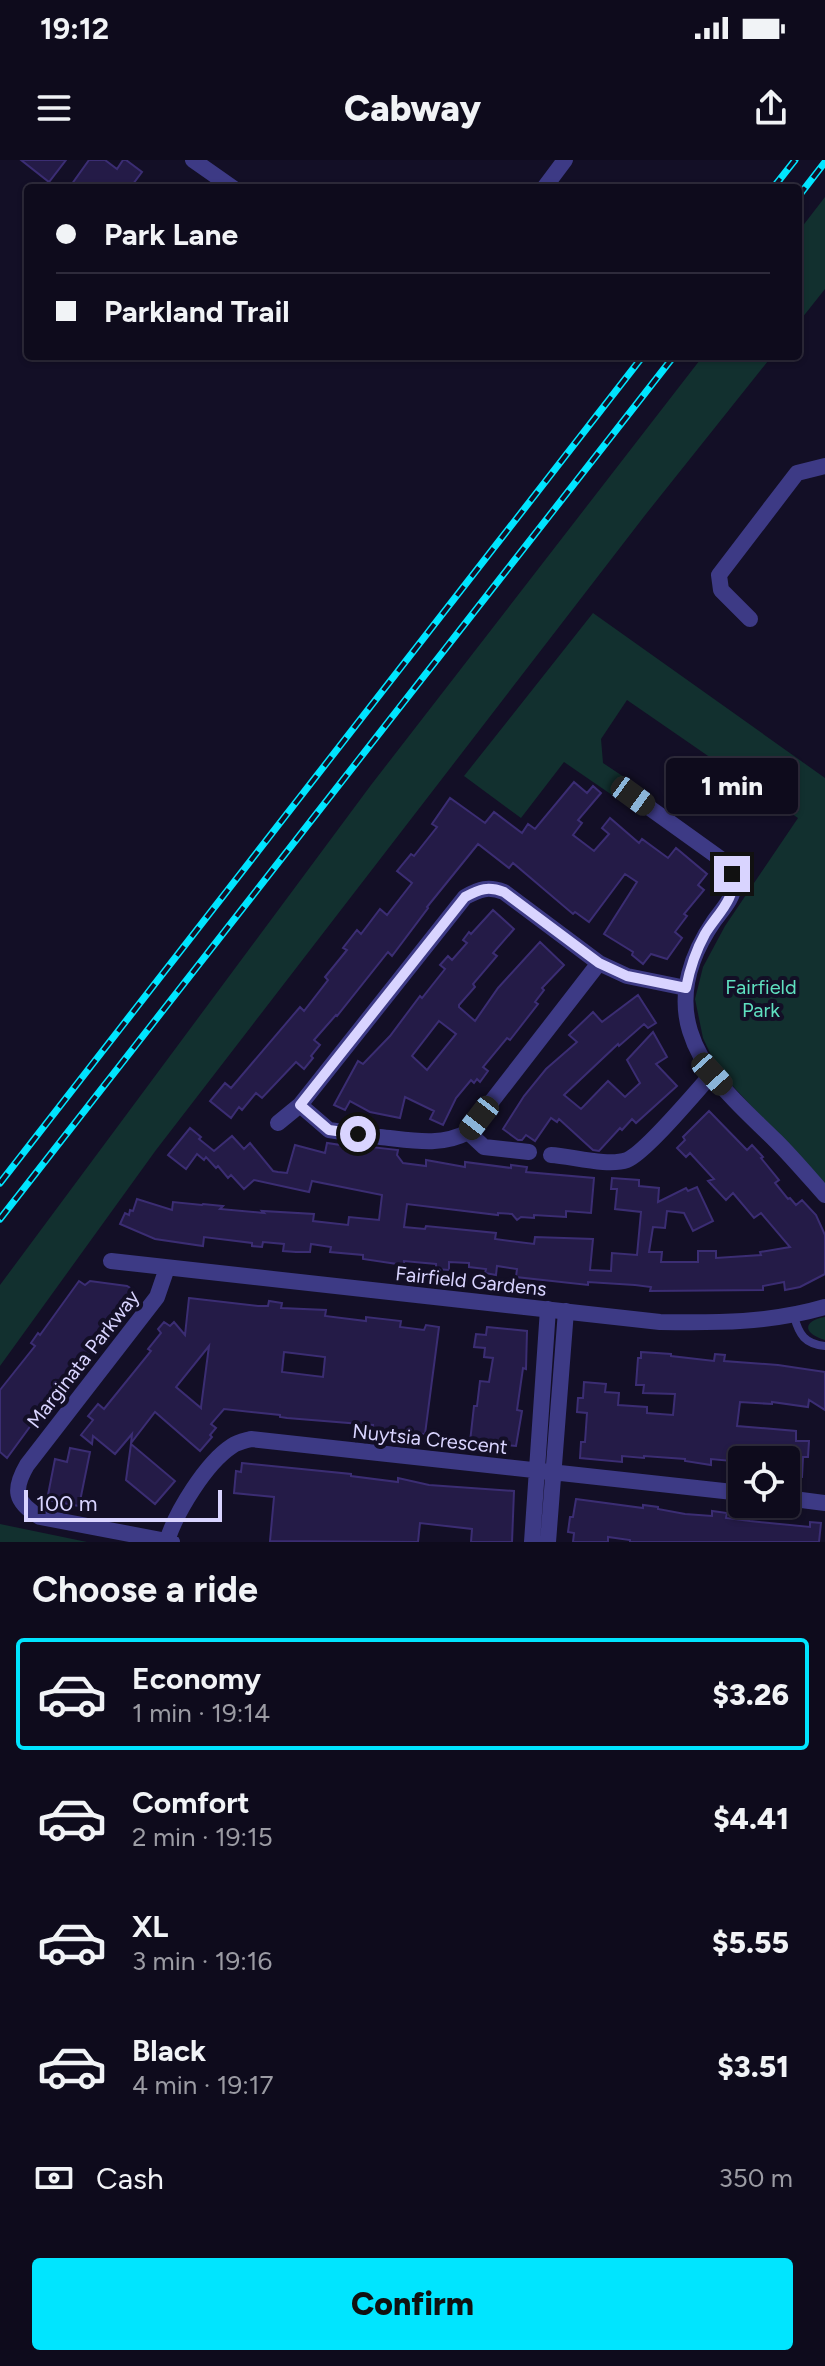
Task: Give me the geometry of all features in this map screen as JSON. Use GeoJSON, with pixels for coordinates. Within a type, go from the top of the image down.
{"type":"FeatureCollection","features":[{"type":"Feature","properties":{"kind":"street"},"geometry":{"type":"LineString","coordinates":[[193,160],[227,184]]}},
{"type":"Feature","properties":{"kind":"street"},"geometry":{"type":"LineString","coordinates":[[547,184],[565,160]]}},
{"type":"Feature","properties":{"kind":"street"},"geometry":{"type":"LineString","coordinates":[[750,619],[721,590],[719,575],[797,473],[825,466]]}},
{"type":"Feature","properties":{"kind":"street"},"geometry":{"type":"LineString","coordinates":[[633,796],[725,862],[732,874],[734,885],[730,899],[706,933],[691,963],[685,1002],[690,1030],[712,1074],[825,1195]]}},
{"type":"Feature","properties":{"kind":"street"},"geometry":{"type":"LineString","coordinates":[[278,1123],[300,1105],[465,897],[478,890],[490,887],[504,892],[599,963],[627,976],[686,988]]}},
{"type":"Feature","properties":{"kind":"street"},"geometry":{"type":"LineString","coordinates":[[380,1137],[440,1142],[468,1132],[599,963]]}},
{"type":"Feature","properties":{"kind":"street"},"geometry":{"type":"LineString","coordinates":[[551,1155],[627,1160],[648,1144],[712,1074]]}},
{"type":"Feature","properties":{"kind":"street"},"geometry":{"type":"LineString","coordinates":[[300,1105],[329,1130],[362,1135]]}},
{"type":"Feature","properties":{"kind":"street"},"geometry":{"type":"LineString","coordinates":[[468,1132],[484,1147],[529,1152]]}},
{"type":"Feature","properties":{"kind":"street","name":"Fairfield Gardens"},"geometry":{"type":"LineString","coordinates":[[111,1261],[660,1322],[728,1323],[794,1316],[825,1307]]}},
{"type":"Feature","properties":{"kind":"street","name":"Marginata Parkway"},"geometry":{"type":"LineString","coordinates":[[167,1268],[157,1297],[17,1482],[18,1497],[28,1510],[40,1517],[170,1542]]}},
{"type":"Feature","properties":{"kind":"street"},"geometry":{"type":"LineString","coordinates":[[548,1309],[545,1472],[548,1542]]}},
{"type":"Feature","properties":{"kind":"street"},"geometry":{"type":"LineString","coordinates":[[532,1542],[545,1472],[566,1311]]}},
{"type":"Feature","properties":{"kind":"street","name":"Nuytsia Crescent"},"geometry":{"type":"LineString","coordinates":[[170,1542],[181,1506],[221,1455],[235,1443],[251,1439],[728,1492]]}},
{"type":"Feature","properties":{"kind":"street"},"geometry":{"type":"LineString","coordinates":[[800,1500],[825,1503]]}},
{"type":"Feature","properties":{"kind":"lane"},"geometry":{"type":"LineString","coordinates":[[794,1316],[797,1329],[804,1339],[813,1345],[825,1346]]}},
{"type":"Feature","properties":{"kind":"green space"},"geometry":{"type":"Polygon","coordinates":[[[825,197],[825,289],[802,318],[802,227],[825,197]]]}},
{"type":"Feature","properties":{"kind":"green space"},"geometry":{"type":"Polygon","coordinates":[[[700,360],[769,360],[646,514],[156,1150],[0,1366],[0,1285],[371,785],[700,360]]]}},
{"type":"Feature","properties":{"kind":"green space","name":"Fairfield Park"},"geometry":{"type":"Polygon","coordinates":[[[593,613],[825,778],[825,1186],[718,1070],[703,1038],[695,999],[703,967],[725,926],[798,818],[627,700],[601,739],[603,763],[624,777],[612,795],[564,762],[521,818],[464,776],[593,613]]]}},
{"type":"Feature","properties":{"kind":"green space"},"geometry":{"type":"Polygon","coordinates":[[[825,1317],[825,1340],[812,1334],[808,1328],[812,1321],[825,1317]]]}},
{"type":"Feature","properties":{"kind":"green space"},"geometry":{"type":"Polygon","coordinates":[[[0,1524],[87,1542],[0,1542],[0,1524]]]}},
{"type":"Feature","properties":{"kind":"building"},"geometry":{"type":"Polygon","coordinates":[[[21,160],[66,160],[49,182],[21,160]]]}},
{"type":"Feature","properties":{"kind":"building"},"geometry":{"type":"Polygon","coordinates":[[[89,160],[105,160],[117,169],[126,160],[142,172],[133,184],[72,184],[89,160]]]}},
{"type":"Feature","properties":{"kind":"building"},"geometry":{"type":"Polygon","coordinates":[[[574,782],[587,793],[593,786],[601,793],[578,820],[582,823],[573,835],[594,851],[609,834],[602,828],[610,818],[639,843],[642,839],[668,858],[676,848],[707,874],[698,885],[704,890],[684,914],[687,916],[675,932],[682,938],[667,959],[651,954],[643,964],[632,955],[633,952],[604,934],[637,882],[625,874],[589,922],[575,912],[573,914],[513,863],[509,868],[478,844],[392,956],[388,952],[314,1040],[320,1045],[304,1069],[296,1062],[262,1098],[256,1093],[231,1118],[210,1101],[225,1083],[231,1088],[300,1007],[304,1011],[328,980],[325,977],[347,950],[343,948],[357,930],[361,934],[380,909],[387,915],[412,883],[397,871],[411,854],[414,856],[437,827],[432,824],[450,798],[485,823],[494,812],[522,833],[528,824],[535,829],[574,782]]]}},
{"type":"Feature","properties":{"kind":"building"},"geometry":{"type":"Polygon","coordinates":[[[493,910],[514,929],[493,953],[497,956],[459,1005],[475,1021],[498,988],[540,942],[564,965],[542,988],[544,990],[535,1002],[538,1004],[510,1040],[507,1038],[483,1067],[488,1071],[480,1082],[471,1080],[456,1098],[443,1125],[430,1119],[434,1111],[405,1097],[400,1118],[370,1112],[350,1101],[345,1110],[334,1105],[358,1061],[363,1064],[390,1036],[445,969],[440,965],[448,956],[452,960],[467,943],[463,940],[469,932],[471,934],[493,910]],[[439,1021],[412,1056],[427,1070],[456,1034],[439,1021]]]}},
{"type":"Feature","properties":{"kind":"building"},"geometry":{"type":"Polygon","coordinates":[[[638,995],[656,1023],[648,1028],[644,1024],[618,1044],[564,1095],[581,1109],[608,1081],[625,1097],[640,1083],[627,1060],[653,1032],[667,1057],[656,1064],[677,1086],[636,1123],[632,1119],[622,1130],[620,1128],[599,1151],[593,1150],[559,1119],[557,1122],[551,1118],[535,1141],[526,1135],[518,1140],[503,1129],[546,1069],[577,1042],[569,1035],[593,1012],[602,1022],[638,995]]]}},
{"type":"Feature","properties":{"kind":"building"},"geometry":{"type":"Polygon","coordinates":[[[709,1111],[747,1150],[752,1145],[763,1157],[779,1180],[775,1183],[788,1199],[796,1205],[802,1200],[816,1215],[825,1235],[825,1274],[800,1287],[785,1290],[784,1282],[763,1286],[763,1290],[650,1291],[651,1287],[635,1285],[588,1282],[588,1285],[516,1277],[517,1269],[497,1266],[496,1275],[485,1273],[486,1269],[469,1267],[469,1263],[449,1262],[449,1270],[436,1269],[436,1264],[404,1261],[404,1265],[363,1259],[363,1255],[330,1252],[331,1247],[311,1244],[310,1252],[296,1252],[283,1251],[284,1244],[263,1242],[262,1247],[204,1237],[203,1246],[155,1239],[120,1224],[125,1213],[129,1215],[130,1210],[133,1211],[137,1199],[172,1210],[173,1202],[264,1213],[262,1211],[314,1214],[313,1221],[348,1225],[349,1217],[379,1220],[382,1195],[312,1181],[309,1192],[254,1180],[244,1189],[231,1175],[228,1178],[218,1166],[216,1168],[206,1157],[204,1160],[197,1154],[186,1169],[168,1155],[190,1128],[214,1151],[232,1136],[244,1149],[250,1143],[273,1171],[278,1172],[287,1173],[295,1145],[325,1153],[327,1143],[398,1150],[397,1155],[403,1163],[426,1166],[426,1160],[465,1167],[465,1162],[511,1168],[511,1165],[527,1167],[526,1172],[594,1178],[591,1213],[566,1211],[566,1217],[534,1215],[534,1218],[521,1217],[517,1220],[512,1214],[407,1204],[404,1227],[425,1229],[426,1226],[496,1233],[495,1239],[534,1244],[535,1237],[593,1239],[590,1270],[611,1271],[612,1253],[637,1255],[641,1212],[615,1209],[617,1189],[611,1189],[612,1178],[639,1180],[639,1186],[659,1188],[658,1202],[686,1188],[688,1191],[697,1187],[713,1221],[693,1231],[684,1213],[667,1211],[665,1228],[653,1227],[649,1252],[662,1252],[661,1262],[698,1262],[698,1251],[716,1251],[716,1258],[761,1255],[760,1252],[790,1247],[761,1213],[754,1218],[733,1193],[726,1200],[708,1181],[714,1179],[690,1153],[686,1157],[677,1148],[685,1140],[683,1137],[709,1111]]]}},
{"type":"Feature","properties":{"kind":"building"},"geometry":{"type":"Polygon","coordinates":[[[79,1281],[85,1285],[90,1281],[127,1286],[135,1291],[70,1384],[62,1377],[39,1406],[34,1415],[37,1417],[7,1458],[0,1452],[0,1390],[35,1346],[31,1343],[38,1333],[40,1335],[79,1281]]]}},
{"type":"Feature","properties":{"kind":"building"},"geometry":{"type":"Polygon","coordinates":[[[189,1298],[258,1306],[268,1306],[269,1301],[282,1303],[281,1308],[326,1310],[325,1316],[401,1321],[400,1327],[424,1330],[426,1325],[439,1327],[425,1434],[373,1430],[373,1425],[224,1409],[211,1424],[216,1428],[200,1451],[155,1412],[131,1443],[132,1434],[115,1454],[93,1436],[92,1444],[81,1435],[93,1420],[88,1416],[98,1404],[104,1409],[151,1351],[148,1349],[161,1333],[158,1329],[164,1322],[170,1326],[174,1322],[185,1335],[189,1298]],[[209,1346],[176,1387],[201,1408],[201,1407],[209,1346]],[[284,1352],[282,1372],[323,1377],[325,1357],[284,1352]]]}},
{"type":"Feature","properties":{"kind":"building"},"geometry":{"type":"Polygon","coordinates":[[[487,1327],[527,1331],[526,1369],[523,1368],[517,1410],[522,1411],[516,1446],[470,1442],[480,1381],[489,1382],[493,1358],[484,1357],[485,1348],[474,1347],[476,1334],[486,1335],[487,1327]]]}},
{"type":"Feature","properties":{"kind":"building"},"geometry":{"type":"Polygon","coordinates":[[[641,1352],[714,1361],[715,1354],[725,1355],[724,1361],[825,1372],[825,1410],[809,1400],[808,1407],[740,1402],[737,1426],[796,1431],[796,1441],[809,1441],[808,1457],[803,1457],[802,1477],[800,1446],[728,1446],[728,1461],[711,1459],[711,1465],[685,1459],[644,1456],[622,1456],[622,1462],[580,1458],[581,1442],[585,1442],[587,1413],[577,1412],[578,1398],[583,1398],[584,1382],[606,1384],[605,1392],[619,1393],[618,1405],[647,1407],[647,1413],[673,1415],[675,1394],[643,1393],[644,1385],[636,1385],[638,1358],[641,1358],[641,1352]]]}},
{"type":"Feature","properties":{"kind":"building"},"geometry":{"type":"Polygon","coordinates":[[[131,1444],[175,1481],[155,1504],[126,1480],[131,1444]]]}},
{"type":"Feature","properties":{"kind":"building"},"geometry":{"type":"Polygon","coordinates":[[[70,1448],[90,1452],[79,1506],[47,1500],[55,1459],[67,1462],[70,1448]]]}},
{"type":"Feature","properties":{"kind":"building"},"geometry":{"type":"Polygon","coordinates":[[[242,1463],[398,1482],[398,1478],[429,1485],[514,1491],[512,1542],[471,1542],[472,1529],[420,1523],[418,1542],[270,1541],[274,1497],[234,1493],[236,1471],[241,1472],[242,1463]]]}},
{"type":"Feature","properties":{"kind":"building"},"geometry":{"type":"Polygon","coordinates":[[[576,1499],[643,1508],[643,1505],[658,1507],[685,1514],[712,1516],[712,1511],[727,1513],[726,1518],[810,1527],[810,1522],[821,1523],[819,1542],[630,1542],[608,1537],[608,1542],[573,1542],[574,1533],[568,1532],[576,1499]]]}},
{"type":"Feature","properties":{"kind":"railway"},"geometry":{"type":"LineString","coordinates":[[776,184],[795,160]]}},
{"type":"Feature","properties":{"kind":"railway"},"geometry":{"type":"LineString","coordinates":[[802,192],[825,162]]}},
{"type":"Feature","properties":{"kind":"railway"},"geometry":{"type":"LineString","coordinates":[[0,1183],[640,360]]}},
{"type":"Feature","properties":{"kind":"railway"},"geometry":{"type":"LineString","coordinates":[[0,1219],[671,360]]}},
{"type":"Feature","properties":{"kind":"route"},"geometry":{"type":"LineString","coordinates":[[358,1134],[329,1130],[300,1105],[465,897],[490,887],[504,892],[599,963],[627,976],[686,988],[691,963],[706,933],[730,899],[734,885],[732,874]]}}]}
